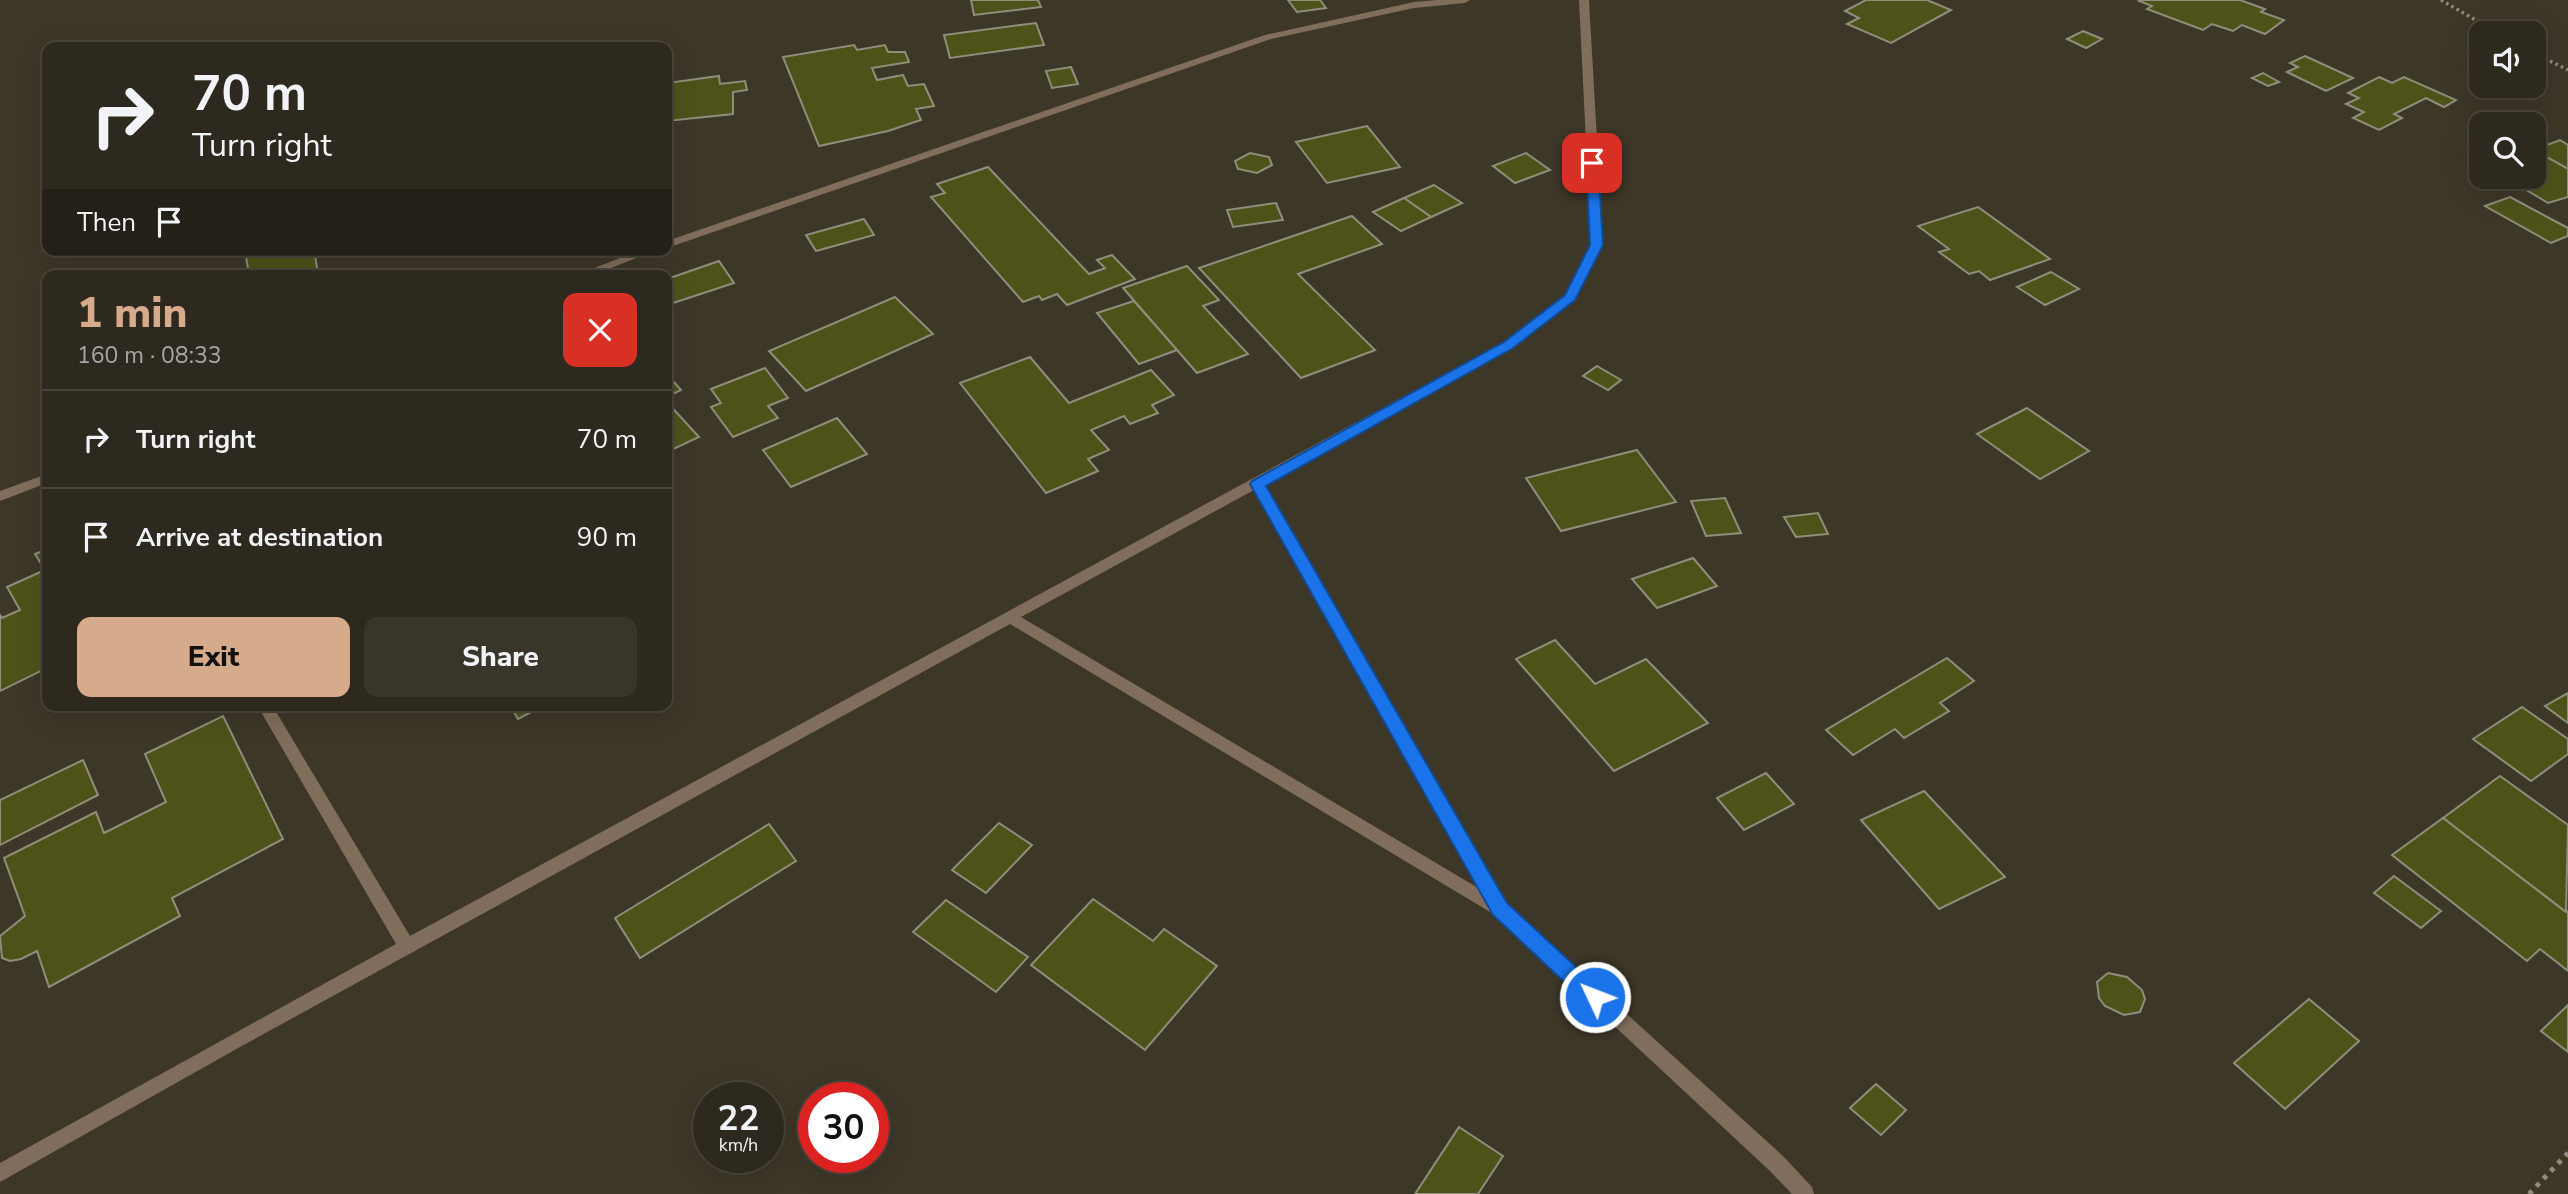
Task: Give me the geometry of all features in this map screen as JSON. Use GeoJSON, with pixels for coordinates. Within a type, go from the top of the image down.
{"type":"FeatureCollection","features":[{"type":"Feature","properties":{"kind":"street"},"geometry":{"type":"LineString","coordinates":[[672,243],[1268,37],[1414,5],[1465,0]]}},
{"type":"Feature","properties":{"kind":"street"},"geometry":{"type":"LineString","coordinates":[[0,1173],[234,1041],[1258,484],[1508,345],[1570,297],[1597,245],[1584,0]]}},
{"type":"Feature","properties":{"kind":"street"},"geometry":{"type":"LineString","coordinates":[[595,270],[635,256]]}},
{"type":"Feature","properties":{"kind":"street"},"geometry":{"type":"LineString","coordinates":[[0,496],[42,480]]}},
{"type":"Feature","properties":{"kind":"street"},"geometry":{"type":"LineString","coordinates":[[1258,484],[1500,909]]}},
{"type":"Feature","properties":{"kind":"street"},"geometry":{"type":"LineString","coordinates":[[1011,618],[1500,909],[1777,1164],[1805,1194]]}},
{"type":"Feature","properties":{"kind":"street"},"geometry":{"type":"LineString","coordinates":[[268,711],[407,947]]}},
{"type":"Feature","properties":{"kind":"path"},"geometry":{"type":"LineString","coordinates":[[2441,0],[2477,21]]}},
{"type":"Feature","properties":{"kind":"path"},"geometry":{"type":"LineString","coordinates":[[2546,59],[2568,71]]}},
{"type":"Feature","properties":{"kind":"path"},"geometry":{"type":"LineString","coordinates":[[2529,1194],[2568,1153]]}},
{"type":"Feature","properties":{"kind":"building"},"geometry":{"type":"Polygon","coordinates":[[[971,0],[1038,0],[1041,7],[974,15],[971,0]]]}},
{"type":"Feature","properties":{"kind":"building"},"geometry":{"type":"Polygon","coordinates":[[[1288,0],[1320,0],[1326,8],[1297,12],[1288,0]]]}},
{"type":"Feature","properties":{"kind":"building"},"geometry":{"type":"Polygon","coordinates":[[[1866,0],[1927,0],[1951,10],[1891,43],[1847,24],[1859,18],[1845,11],[1866,0]]]}},
{"type":"Feature","properties":{"kind":"building"},"geometry":{"type":"Polygon","coordinates":[[[2240,0],[2265,9],[2261,12],[2284,20],[2265,34],[2242,25],[2233,31],[2212,24],[2203,30],[2147,9],[2152,6],[2139,1],[2240,0]]]}},
{"type":"Feature","properties":{"kind":"building"},"geometry":{"type":"Polygon","coordinates":[[[1036,23],[1044,45],[950,58],[944,35],[1036,23]]]}},
{"type":"Feature","properties":{"kind":"building"},"geometry":{"type":"Polygon","coordinates":[[[2083,31],[2102,39],[2086,48],[2067,39],[2083,31]]]}},
{"type":"Feature","properties":{"kind":"building"},"geometry":{"type":"Polygon","coordinates":[[[854,45],[857,50],[885,45],[888,52],[905,52],[909,62],[872,68],[877,80],[903,75],[908,86],[924,84],[934,106],[916,109],[921,120],[888,131],[819,146],[783,57],[854,45]]]}},
{"type":"Feature","properties":{"kind":"building"},"geometry":{"type":"Polygon","coordinates":[[[2305,56],[2353,78],[2326,91],[2287,72],[2298,67],[2290,63],[2305,56]]]}},
{"type":"Feature","properties":{"kind":"building"},"geometry":{"type":"Polygon","coordinates":[[[1071,67],[1078,84],[1052,88],[1046,71],[1071,67]]]}},
{"type":"Feature","properties":{"kind":"building"},"geometry":{"type":"Polygon","coordinates":[[[2263,73],[2279,82],[2268,86],[2252,78],[2263,73]]]}},
{"type":"Feature","properties":{"kind":"building"},"geometry":{"type":"Polygon","coordinates":[[[719,76],[720,84],[745,81],[747,90],[733,92],[733,114],[672,120],[672,82],[719,76]]]}},
{"type":"Feature","properties":{"kind":"building"},"geometry":{"type":"Polygon","coordinates":[[[2379,77],[2392,83],[2404,77],[2456,100],[2444,107],[2426,98],[2394,114],[2402,118],[2379,130],[2353,118],[2364,112],[2346,104],[2359,98],[2348,93],[2379,77]]]}},
{"type":"Feature","properties":{"kind":"building"},"geometry":{"type":"Polygon","coordinates":[[[1367,126],[1400,167],[1327,183],[1296,142],[1367,126]]]}},
{"type":"Feature","properties":{"kind":"building"},"geometry":{"type":"Polygon","coordinates":[[[2560,140],[2568,145],[2568,169],[2546,157],[2546,145],[2560,140]]]}},
{"type":"Feature","properties":{"kind":"building"},"geometry":{"type":"Polygon","coordinates":[[[1250,153],[1269,157],[1272,165],[1257,173],[1238,169],[1235,161],[1250,153]]]}},
{"type":"Feature","properties":{"kind":"building"},"geometry":{"type":"Polygon","coordinates":[[[1526,153],[1550,170],[1515,183],[1493,166],[1526,153]]]}},
{"type":"Feature","properties":{"kind":"building"},"geometry":{"type":"Polygon","coordinates":[[[2546,157],[2568,169],[2568,197],[2548,203],[2525,189],[2546,189],[2546,157]]]}},
{"type":"Feature","properties":{"kind":"building"},"geometry":{"type":"Polygon","coordinates":[[[988,167],[1089,274],[1105,268],[1097,260],[1112,255],[1135,279],[1067,305],[1057,294],[1042,300],[1039,296],[1023,302],[931,197],[945,193],[937,184],[988,167]]]}},
{"type":"Feature","properties":{"kind":"building"},"geometry":{"type":"Polygon","coordinates":[[[1434,185],[1462,203],[1431,217],[1404,198],[1434,185]]]}},
{"type":"Feature","properties":{"kind":"building"},"geometry":{"type":"Polygon","coordinates":[[[2510,197],[2568,228],[2568,236],[2551,243],[2485,206],[2510,197]]]}},
{"type":"Feature","properties":{"kind":"building"},"geometry":{"type":"Polygon","coordinates":[[[1404,198],[1431,217],[1401,231],[1373,212],[1404,198]]]}},
{"type":"Feature","properties":{"kind":"building"},"geometry":{"type":"Polygon","coordinates":[[[1276,203],[1283,220],[1233,227],[1227,210],[1276,203]]]}},
{"type":"Feature","properties":{"kind":"building"},"geometry":{"type":"Polygon","coordinates":[[[1978,207],[2050,259],[1990,280],[1979,271],[1969,274],[1939,252],[1949,249],[1918,226],[1978,207]]]}},
{"type":"Feature","properties":{"kind":"building"},"geometry":{"type":"Polygon","coordinates":[[[1352,216],[1382,244],[1298,274],[1375,350],[1301,378],[1199,268],[1352,216]]]}},
{"type":"Feature","properties":{"kind":"building"},"geometry":{"type":"Polygon","coordinates":[[[864,219],[874,235],[816,251],[806,235],[864,219]]]}},
{"type":"Feature","properties":{"kind":"building"},"geometry":{"type":"Polygon","coordinates":[[[246,256],[315,256],[317,270],[248,270],[246,256]]]}},
{"type":"Feature","properties":{"kind":"building"},"geometry":{"type":"Polygon","coordinates":[[[719,261],[734,283],[672,303],[672,277],[719,261]]]}},
{"type":"Feature","properties":{"kind":"building"},"geometry":{"type":"Polygon","coordinates":[[[1187,266],[1219,300],[1203,306],[1248,354],[1197,373],[1123,288],[1187,266]]]}},
{"type":"Feature","properties":{"kind":"building"},"geometry":{"type":"Polygon","coordinates":[[[2051,272],[2079,289],[2045,305],[2017,287],[2051,272]]]}},
{"type":"Feature","properties":{"kind":"building"},"geometry":{"type":"Polygon","coordinates":[[[895,297],[933,334],[806,391],[769,351],[895,297]]]}},
{"type":"Feature","properties":{"kind":"building"},"geometry":{"type":"Polygon","coordinates":[[[1134,301],[1177,350],[1139,364],[1097,313],[1134,301]]]}},
{"type":"Feature","properties":{"kind":"building"},"geometry":{"type":"Polygon","coordinates":[[[1030,357],[1069,403],[1151,370],[1174,395],[1152,405],[1158,413],[1130,424],[1124,416],[1091,430],[1109,450],[1088,459],[1098,471],[1046,493],[960,383],[1030,357]]]}},
{"type":"Feature","properties":{"kind":"building"},"geometry":{"type":"Polygon","coordinates":[[[1597,366],[1621,380],[1608,390],[1583,376],[1597,366]]]}},
{"type":"Feature","properties":{"kind":"building"},"geometry":{"type":"Polygon","coordinates":[[[765,368],[788,398],[768,406],[778,418],[733,437],[711,407],[721,403],[711,389],[765,368]]]}},
{"type":"Feature","properties":{"kind":"building"},"geometry":{"type":"Polygon","coordinates":[[[672,380],[681,390],[672,394],[672,380]]]}},
{"type":"Feature","properties":{"kind":"building"},"geometry":{"type":"Polygon","coordinates":[[[672,407],[699,437],[672,450],[672,407]]]}},
{"type":"Feature","properties":{"kind":"building"},"geometry":{"type":"Polygon","coordinates":[[[2027,408],[2089,451],[2040,479],[1977,434],[2027,408]]]}},
{"type":"Feature","properties":{"kind":"building"},"geometry":{"type":"Polygon","coordinates":[[[837,418],[867,454],[791,487],[763,450],[837,418]]]}},
{"type":"Feature","properties":{"kind":"building"},"geometry":{"type":"Polygon","coordinates":[[[1637,450],[1676,502],[1561,531],[1526,478],[1637,450]]]}},
{"type":"Feature","properties":{"kind":"building"},"geometry":{"type":"Polygon","coordinates":[[[1725,498],[1741,533],[1706,536],[1691,501],[1725,498]]]}},
{"type":"Feature","properties":{"kind":"building"},"geometry":{"type":"Polygon","coordinates":[[[1818,513],[1828,534],[1796,537],[1784,517],[1818,513]]]}},
{"type":"Feature","properties":{"kind":"building"},"geometry":{"type":"Polygon","coordinates":[[[42,551],[42,565],[35,554],[42,551]]]}},
{"type":"Feature","properties":{"kind":"building"},"geometry":{"type":"Polygon","coordinates":[[[1693,558],[1717,586],[1657,608],[1632,579],[1693,558]]]}},
{"type":"Feature","properties":{"kind":"building"},"geometry":{"type":"Polygon","coordinates":[[[42,571],[42,670],[0,691],[0,615],[2,618],[20,610],[7,587],[42,571]]]}},
{"type":"Feature","properties":{"kind":"building"},"geometry":{"type":"Polygon","coordinates":[[[1555,640],[1595,684],[1646,659],[1708,723],[1614,771],[1516,659],[1555,640]]]}},
{"type":"Feature","properties":{"kind":"building"},"geometry":{"type":"Polygon","coordinates":[[[1947,658],[1974,681],[1940,703],[1949,711],[1904,738],[1895,729],[1853,755],[1826,730],[1947,658]]]}},
{"type":"Feature","properties":{"kind":"building"},"geometry":{"type":"Polygon","coordinates":[[[2568,693],[2568,723],[2545,706],[2568,693]]]}},
{"type":"Feature","properties":{"kind":"building"},"geometry":{"type":"Polygon","coordinates":[[[2522,707],[2568,739],[2568,754],[2531,781],[2473,739],[2522,707]]]}},
{"type":"Feature","properties":{"kind":"building"},"geometry":{"type":"Polygon","coordinates":[[[513,711],[533,711],[518,719],[513,711]]]}},
{"type":"Feature","properties":{"kind":"building"},"geometry":{"type":"Polygon","coordinates":[[[223,716],[283,839],[172,898],[180,916],[49,987],[37,951],[21,959],[10,961],[2,958],[0,936],[25,916],[4,858],[96,812],[104,833],[166,802],[145,754],[223,716]]]}},
{"type":"Feature","properties":{"kind":"building"},"geometry":{"type":"Polygon","coordinates":[[[83,760],[98,795],[0,845],[0,800],[83,760]]]}},
{"type":"Feature","properties":{"kind":"building"},"geometry":{"type":"Polygon","coordinates":[[[1766,773],[1794,804],[1744,830],[1717,798],[1766,773]]]}},
{"type":"Feature","properties":{"kind":"building"},"geometry":{"type":"Polygon","coordinates":[[[2500,776],[2568,825],[2566,912],[2443,818],[2500,776]]]}},
{"type":"Feature","properties":{"kind":"building"},"geometry":{"type":"Polygon","coordinates":[[[1924,791],[2005,877],[1939,909],[1861,820],[1924,791]]]}},
{"type":"Feature","properties":{"kind":"building"},"geometry":{"type":"Polygon","coordinates":[[[2443,818],[2568,911],[2568,971],[2540,949],[2527,961],[2392,855],[2443,818]]]}},
{"type":"Feature","properties":{"kind":"building"},"geometry":{"type":"Polygon","coordinates":[[[999,823],[1032,845],[986,893],[952,870],[999,823]]]}},
{"type":"Feature","properties":{"kind":"building"},"geometry":{"type":"Polygon","coordinates":[[[769,824],[796,861],[640,958],[615,918],[769,824]]]}},
{"type":"Feature","properties":{"kind":"building"},"geometry":{"type":"Polygon","coordinates":[[[2394,876],[2441,911],[2421,928],[2374,893],[2394,876]]]}},
{"type":"Feature","properties":{"kind":"building"},"geometry":{"type":"Polygon","coordinates":[[[1093,899],[1153,941],[1164,929],[1217,966],[1145,1050],[1031,965],[1093,899]]]}},
{"type":"Feature","properties":{"kind":"building"},"geometry":{"type":"Polygon","coordinates":[[[946,900],[1028,957],[996,992],[913,932],[946,900]]]}},
{"type":"Feature","properties":{"kind":"building"},"geometry":{"type":"Polygon","coordinates":[[[2108,973],[2127,977],[2142,990],[2145,999],[2140,1012],[2124,1015],[2105,1006],[2099,998],[2097,982],[2108,973]]]}},
{"type":"Feature","properties":{"kind":"building"},"geometry":{"type":"Polygon","coordinates":[[[2309,999],[2359,1041],[2285,1109],[2234,1063],[2309,999]]]}},
{"type":"Feature","properties":{"kind":"building"},"geometry":{"type":"Polygon","coordinates":[[[2568,1005],[2568,1052],[2541,1031],[2568,1005]]]}},
{"type":"Feature","properties":{"kind":"building"},"geometry":{"type":"Polygon","coordinates":[[[1876,1084],[1906,1110],[1881,1135],[1850,1108],[1876,1084]]]}},
{"type":"Feature","properties":{"kind":"building"},"geometry":{"type":"Polygon","coordinates":[[[1459,1127],[1503,1156],[1478,1194],[1415,1194],[1459,1127]]]}},
{"type":"Feature","properties":{"kind":"route"},"geometry":{"type":"LineString","coordinates":[[1592,163],[1597,245],[1570,297],[1508,345],[1258,484],[1500,909],[1595,997]]}}]}
